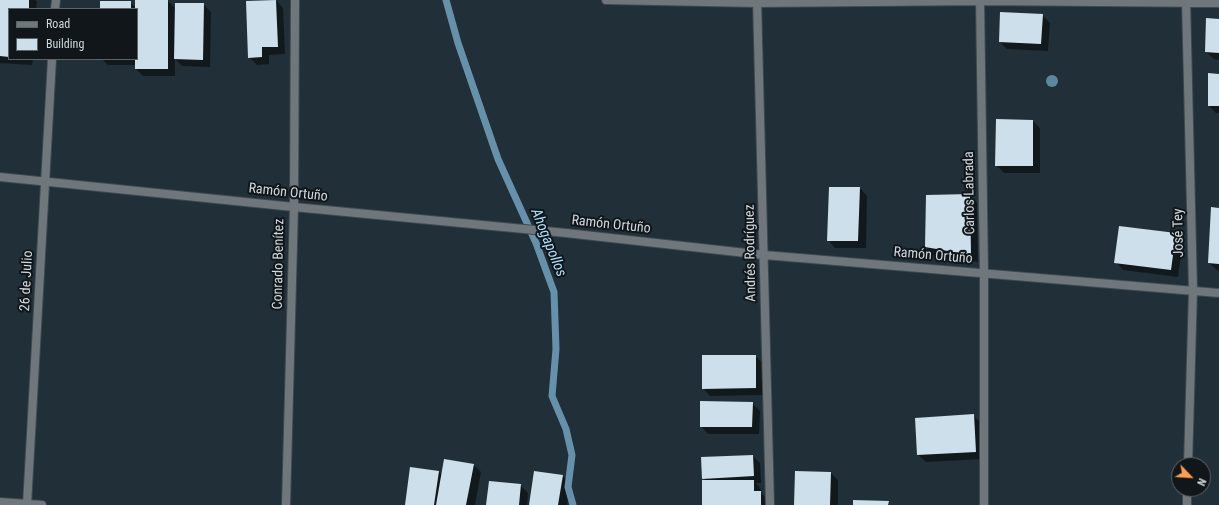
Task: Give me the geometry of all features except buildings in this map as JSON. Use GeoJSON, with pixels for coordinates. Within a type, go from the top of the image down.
{"type":"FeatureCollection","features":[{"type":"Feature","properties":{"kind":"street","name":"Conrado Benítez"},"geometry":{"type":"LineString","coordinates":[[286,505],[294,207],[295,0]]}},
{"type":"Feature","properties":{"kind":"street"},"geometry":{"type":"LineString","coordinates":[[606,0],[757,2],[980,0],[1186,1],[1219,3]]}},
{"type":"Feature","properties":{"kind":"street","name":"Carlos Labrada"},"geometry":{"type":"LineString","coordinates":[[980,0],[984,273],[984,505]]}},
{"type":"Feature","properties":{"kind":"street","name":"José Tey"},"geometry":{"type":"LineString","coordinates":[[1186,1],[1193,290],[1188,457]]}},
{"type":"Feature","properties":{"kind":"street","name":"Andrés Rodríguez"},"geometry":{"type":"LineString","coordinates":[[757,2],[770,505]]}},
{"type":"Feature","properties":{"kind":"street","name":"26 de Julio"},"geometry":{"type":"LineString","coordinates":[[27,504],[52,60]]}},
{"type":"Feature","properties":{"kind":"street","name":"Ramón Ortuño"},"geometry":{"type":"LineString","coordinates":[[0,177],[566,233],[764,255],[1219,293]]}},
{"type":"Feature","properties":{"kind":"street"},"geometry":{"type":"LineString","coordinates":[[0,502],[42,505]]}},
{"type":"Feature","properties":{"kind":"waterway","name":"Ahogapollos"},"geometry":{"type":"LineString","coordinates":[[446,0],[458,43],[498,159],[536,243],[554,292],[556,349],[552,396],[566,429],[572,455],[568,487],[573,505]]}}]}
